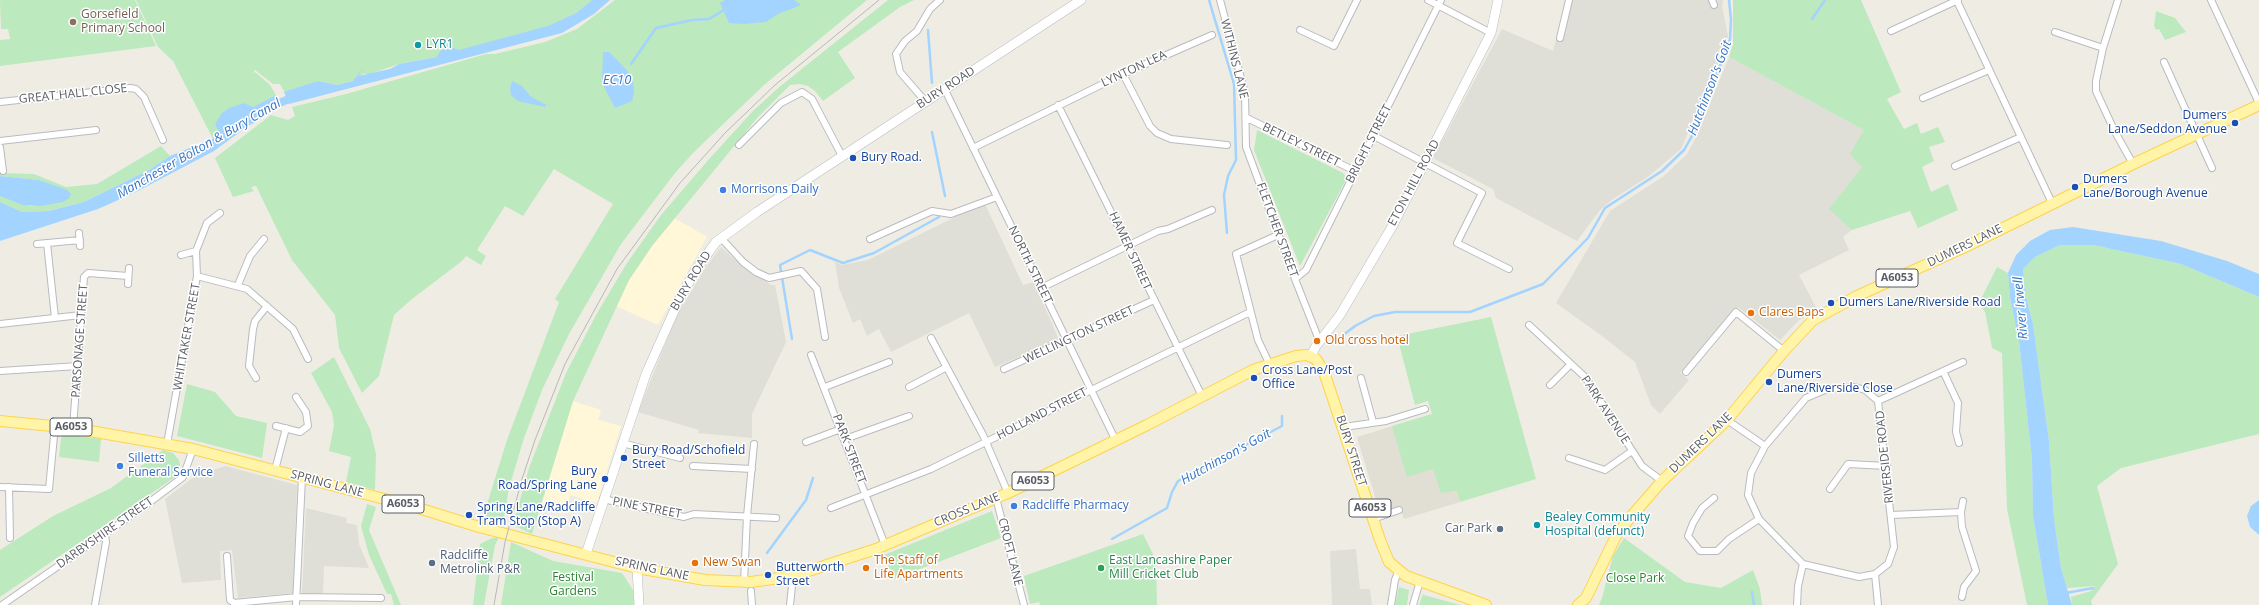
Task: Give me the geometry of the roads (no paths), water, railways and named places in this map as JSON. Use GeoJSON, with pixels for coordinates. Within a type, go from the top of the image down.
{"type":"FeatureCollection","features":[{"type":"Feature","properties":{"kind":"main road","name":"DUMERS LANE"},"geometry":{"type":"LineString","coordinates":[[1578,605],[1586,598],[1616,536],[1662,481],[1727,420],[1784,351],[1813,320],[2259,104]]}},
{"type":"Feature","properties":{"kind":"main road","name":"CROSS LANE"},"geometry":{"type":"LineString","coordinates":[[744,582],[793,576],[885,545],[1008,493],[1269,363],[1296,356],[1311,356]]}},
{"type":"Feature","properties":{"kind":"main road","name":"BURY STREET"},"geometry":{"type":"LineString","coordinates":[[1311,356],[1316,359],[1322,368],[1344,426],[1373,519],[1389,562],[1398,572]]}},
{"type":"Feature","properties":{"kind":"main road","name":"SPRING LANE"},"geometry":{"type":"LineString","coordinates":[[0,421],[55,425],[193,449],[415,507],[559,548],[637,568],[705,580],[744,582]]}},
{"type":"Feature","properties":{"kind":"main road"},"geometry":{"type":"LineString","coordinates":[[1398,572],[1486,605]]}},
{"type":"Feature","properties":{"kind":"street"},"geometry":{"type":"LineString","coordinates":[[925,101],[900,72],[896,54],[905,41],[917,31],[930,9],[940,0]]}},
{"type":"Feature","properties":{"kind":"street","name":"BURY ROAD"},"geometry":{"type":"LineString","coordinates":[[586,554],[643,380],[666,326],[695,271],[721,238],[925,101],[945,90],[1081,0]]}},
{"type":"Feature","properties":{"kind":"street","name":"WITHINS LANE"},"geometry":{"type":"LineString","coordinates":[[1220,0],[1245,94],[1247,118]]}},
{"type":"Feature","properties":{"kind":"street"},"geometry":{"type":"LineString","coordinates":[[1300,30],[1334,46],[1357,0]]}},
{"type":"Feature","properties":{"kind":"street"},"geometry":{"type":"LineString","coordinates":[[1428,0],[1440,3],[1490,33]]}},
{"type":"Feature","properties":{"kind":"street","name":"ETON HILL ROAD"},"geometry":{"type":"LineString","coordinates":[[1311,356],[1340,315],[1370,267],[1425,163],[1490,33],[1498,0]]}},
{"type":"Feature","properties":{"kind":"street"},"geometry":{"type":"LineString","coordinates":[[1560,38],[1569,0]]}},
{"type":"Feature","properties":{"kind":"street"},"geometry":{"type":"LineString","coordinates":[[1891,31],[1958,0],[1989,70],[2052,203]]}},
{"type":"Feature","properties":{"kind":"street"},"geometry":{"type":"LineString","coordinates":[[2118,0],[2103,48],[2096,81],[2096,91],[2114,130],[2133,164]]}},
{"type":"Feature","properties":{"kind":"street"},"geometry":{"type":"LineString","coordinates":[[2211,0],[2259,104]]}},
{"type":"Feature","properties":{"kind":"street","name":"BRIGHT STREET"},"geometry":{"type":"LineString","coordinates":[[1295,279],[1306,270],[1440,3]]}},
{"type":"Feature","properties":{"kind":"street"},"geometry":{"type":"LineString","coordinates":[[2055,32],[2103,48]]}},
{"type":"Feature","properties":{"kind":"street","name":"LYNTON LEA"},"geometry":{"type":"LineString","coordinates":[[973,148],[1124,74],[1212,35]]}},
{"type":"Feature","properties":{"kind":"street"},"geometry":{"type":"LineString","coordinates":[[2164,62],[2212,168]]}},
{"type":"Feature","properties":{"kind":"street"},"geometry":{"type":"LineString","coordinates":[[1923,98],[1989,70]]}},
{"type":"Feature","properties":{"kind":"street"},"geometry":{"type":"LineString","coordinates":[[1124,74],[1150,126],[1157,133],[1171,138],[1227,145]]}},
{"type":"Feature","properties":{"kind":"street","name":"GREAT HALL CLOSE"},"geometry":{"type":"LineString","coordinates":[[0,102],[130,88],[136,89],[144,97],[163,140]]}},
{"type":"Feature","properties":{"kind":"street","name":"NORTH STREET"},"geometry":{"type":"LineString","coordinates":[[945,90],[1115,440]]}},
{"type":"Feature","properties":{"kind":"street"},"geometry":{"type":"LineString","coordinates":[[740,145],[781,103],[802,92],[812,99],[842,156]]}},
{"type":"Feature","properties":{"kind":"street","name":"HAMER STREET"},"geometry":{"type":"LineString","coordinates":[[1058,106],[1128,244],[1202,396]]}},
{"type":"Feature","properties":{"kind":"street","name":"BETLEY STREET"},"geometry":{"type":"LineString","coordinates":[[1247,118],[1355,171]]}},
{"type":"Feature","properties":{"kind":"street","name":"FLETCHER STREET"},"geometry":{"type":"LineString","coordinates":[[1247,118],[1246,147],[1317,335],[1322,339]]}},
{"type":"Feature","properties":{"kind":"street"},"geometry":{"type":"LineString","coordinates":[[0,141],[96,130]]}},
{"type":"Feature","properties":{"kind":"street"},"geometry":{"type":"LineString","coordinates":[[1374,136],[1482,193],[1457,243],[1509,269]]}},
{"type":"Feature","properties":{"kind":"street"},"geometry":{"type":"LineString","coordinates":[[1955,166],[2021,137]]}},
{"type":"Feature","properties":{"kind":"street"},"geometry":{"type":"LineString","coordinates":[[0,147],[3,171]]}},
{"type":"Feature","properties":{"kind":"street"},"geometry":{"type":"LineString","coordinates":[[870,239],[932,211],[951,214],[997,197]]}},
{"type":"Feature","properties":{"kind":"street"},"geometry":{"type":"LineString","coordinates":[[1041,288],[1128,244],[1212,210]]}},
{"type":"Feature","properties":{"kind":"street","name":"WHITTAKER STREET"},"geometry":{"type":"LineString","coordinates":[[167,444],[197,276],[196,251],[206,223],[220,213]]}},
{"type":"Feature","properties":{"kind":"street"},"geometry":{"type":"LineString","coordinates":[[37,244],[80,243],[79,233]]}},
{"type":"Feature","properties":{"kind":"street"},"geometry":{"type":"LineString","coordinates":[[1269,363],[1258,340],[1236,254],[1278,235]]}},
{"type":"Feature","properties":{"kind":"street"},"geometry":{"type":"LineString","coordinates":[[721,238],[743,262],[756,272],[769,278],[801,270],[817,289],[825,337]]}},
{"type":"Feature","properties":{"kind":"street"},"geometry":{"type":"LineString","coordinates":[[238,285],[250,256],[264,239]]}},
{"type":"Feature","properties":{"kind":"street"},"geometry":{"type":"LineString","coordinates":[[47,243],[55,318]]}},
{"type":"Feature","properties":{"kind":"street"},"geometry":{"type":"LineString","coordinates":[[181,255],[196,251]]}},
{"type":"Feature","properties":{"kind":"street"},"geometry":{"type":"LineString","coordinates":[[128,284],[129,268]]}},
{"type":"Feature","properties":{"kind":"street","name":"PARSONAGE STREET"},"geometry":{"type":"LineString","coordinates":[[73,428],[81,316],[86,274],[128,276]]}},
{"type":"Feature","properties":{"kind":"street"},"geometry":{"type":"LineString","coordinates":[[197,276],[247,288],[293,329],[308,359]]}},
{"type":"Feature","properties":{"kind":"street","name":"WELLINGTON STREET"},"geometry":{"type":"LineString","coordinates":[[1004,369],[1154,300]]}},
{"type":"Feature","properties":{"kind":"street"},"geometry":{"type":"LineString","coordinates":[[256,378],[249,366],[253,329],[255,321],[267,306]]}},
{"type":"Feature","properties":{"kind":"street","name":"HOLLAND STREET"},"geometry":{"type":"LineString","coordinates":[[830,508],[931,469],[1090,389],[1250,312]]}},
{"type":"Feature","properties":{"kind":"street"},"geometry":{"type":"LineString","coordinates":[[1686,372],[1736,312],[1784,351]]}},
{"type":"Feature","properties":{"kind":"street"},"geometry":{"type":"LineString","coordinates":[[0,324],[81,316]]}},
{"type":"Feature","properties":{"kind":"street","name":"PARK AVENUE"},"geometry":{"type":"LineString","coordinates":[[1529,324],[1585,377],[1642,466],[1662,481]]}},
{"type":"Feature","properties":{"kind":"street"},"geometry":{"type":"LineString","coordinates":[[931,338],[985,443],[1008,493]]}},
{"type":"Feature","properties":{"kind":"street","name":"PARK STREET"},"geometry":{"type":"LineString","coordinates":[[811,355],[825,387],[885,545]]}},
{"type":"Feature","properties":{"kind":"street"},"geometry":{"type":"LineString","coordinates":[[825,387],[889,362]]}},
{"type":"Feature","properties":{"kind":"street"},"geometry":{"type":"LineString","coordinates":[[1878,401],[1963,362]]}},
{"type":"Feature","properties":{"kind":"street"},"geometry":{"type":"LineString","coordinates":[[1550,385],[1571,364]]}},
{"type":"Feature","properties":{"kind":"street"},"geometry":{"type":"LineString","coordinates":[[0,371],[78,366]]}},
{"type":"Feature","properties":{"kind":"street"},"geometry":{"type":"LineString","coordinates":[[909,387],[946,368]]}},
{"type":"Feature","properties":{"kind":"street"},"geometry":{"type":"LineString","coordinates":[[1943,371],[1958,403],[1956,432],[1959,443]]}},
{"type":"Feature","properties":{"kind":"street"},"geometry":{"type":"LineString","coordinates":[[1361,378],[1373,422]]}},
{"type":"Feature","properties":{"kind":"street","name":"RIVERSIDE ROAD"},"geometry":{"type":"LineString","coordinates":[[1803,564],[1759,519],[1748,495],[1751,473],[1765,446],[1806,398],[1815,392],[1827,389],[1855,387],[1865,390],[1878,401],[1887,466],[1894,547],[1888,564],[1875,574]]}},
{"type":"Feature","properties":{"kind":"street"},"geometry":{"type":"LineString","coordinates":[[276,426],[300,432],[308,426],[306,412],[296,397]]}},
{"type":"Feature","properties":{"kind":"street"},"geometry":{"type":"LineString","coordinates":[[1344,426],[1386,421],[1425,408]]}},
{"type":"Feature","properties":{"kind":"street"},"geometry":{"type":"LineString","coordinates":[[845,439],[909,416]]}},
{"type":"Feature","properties":{"kind":"street"},"geometry":{"type":"LineString","coordinates":[[1727,420],[1765,446]]}},
{"type":"Feature","properties":{"kind":"street"},"geometry":{"type":"LineString","coordinates":[[0,486],[49,490],[55,425]]}},
{"type":"Feature","properties":{"kind":"street"},"geometry":{"type":"LineString","coordinates":[[275,470],[286,428]]}},
{"type":"Feature","properties":{"kind":"street"},"geometry":{"type":"LineString","coordinates":[[806,442],[841,429]]}},
{"type":"Feature","properties":{"kind":"street"},"geometry":{"type":"LineString","coordinates":[[622,443],[680,458]]}},
{"type":"Feature","properties":{"kind":"street"},"geometry":{"type":"LineString","coordinates":[[744,582],[746,516],[754,444]]}},
{"type":"Feature","properties":{"kind":"street","name":"DARBYSHIRE STREET"},"geometry":{"type":"LineString","coordinates":[[2,605],[105,534],[183,477],[193,449]]}},
{"type":"Feature","properties":{"kind":"street"},"geometry":{"type":"LineString","coordinates":[[1569,458],[1605,470],[1632,451]]}},
{"type":"Feature","properties":{"kind":"street"},"geometry":{"type":"LineString","coordinates":[[1830,489],[1848,464],[1887,466]]}},
{"type":"Feature","properties":{"kind":"street"},"geometry":{"type":"LineString","coordinates":[[693,466],[752,469]]}},
{"type":"Feature","properties":{"kind":"street"},"geometry":{"type":"LineString","coordinates":[[296,605],[302,477]]}},
{"type":"Feature","properties":{"kind":"street"},"geometry":{"type":"LineString","coordinates":[[9,487],[10,538]]}},
{"type":"Feature","properties":{"kind":"street","name":"CROFT LANE"},"geometry":{"type":"LineString","coordinates":[[996,498],[1024,605]]}},
{"type":"Feature","properties":{"kind":"street"},"geometry":{"type":"LineString","coordinates":[[1714,498],[1702,508],[1693,523],[1688,536],[1700,551],[1717,551],[1729,539],[1759,519]]}},
{"type":"Feature","properties":{"kind":"street","name":"PINE STREET"},"geometry":{"type":"LineString","coordinates":[[603,499],[676,516],[691,514],[776,518]]}},
{"type":"Feature","properties":{"kind":"street"},"geometry":{"type":"LineString","coordinates":[[1962,596],[1964,587],[1976,571],[1962,526],[1961,512],[1963,501]]}},
{"type":"Feature","properties":{"kind":"street"},"geometry":{"type":"LineString","coordinates":[[1373,519],[1399,510]]}},
{"type":"Feature","properties":{"kind":"street"},"geometry":{"type":"LineString","coordinates":[[1891,514],[1961,512]]}},
{"type":"Feature","properties":{"kind":"street"},"geometry":{"type":"LineString","coordinates":[[95,605],[106,542],[105,534]]}},
{"type":"Feature","properties":{"kind":"street"},"geometry":{"type":"LineString","coordinates":[[227,556],[230,600],[234,603],[297,597],[381,598]]}},
{"type":"Feature","properties":{"kind":"street"},"geometry":{"type":"LineString","coordinates":[[1797,605],[1798,586],[1803,564],[1859,577],[1875,574],[1878,605]]}},
{"type":"Feature","properties":{"kind":"street"},"geometry":{"type":"LineString","coordinates":[[637,568],[639,605]]}},
{"type":"Feature","properties":{"kind":"street"},"geometry":{"type":"LineString","coordinates":[[1391,605],[1395,580],[1398,572]]}},
{"type":"Feature","properties":{"kind":"street"},"geometry":{"type":"LineString","coordinates":[[790,605],[793,576]]}},
{"type":"Feature","properties":{"kind":"street"},"geometry":{"type":"LineString","coordinates":[[1413,605],[1420,581]]}},
{"type":"Feature","properties":{"kind":"street"},"geometry":{"type":"LineString","coordinates":[[752,591],[752,605]]}},
{"type":"Feature","properties":{"kind":"street"},"geometry":{"type":"LineString","coordinates":[[356,598],[356,605]]}},
{"type":"Feature","properties":{"kind":"water"},"geometry":{"type":"Polygon","coordinates":[[[592,0],[610,0],[594,14],[562,33],[289,104],[284,92],[318,81],[337,85],[353,81],[363,68],[358,76],[390,69],[399,64],[437,57],[441,50],[454,48],[459,50],[548,26],[576,13],[592,0]]]}},
{"type":"Feature","properties":{"kind":"water"},"geometry":{"type":"Polygon","coordinates":[[[725,0],[794,0],[801,5],[778,14],[766,22],[744,24],[729,23],[720,3],[725,0]]]}},
{"type":"Feature","properties":{"kind":"water","name":"EC10"},"geometry":{"type":"Polygon","coordinates":[[[603,52],[609,52],[620,63],[629,73],[633,83],[634,93],[632,101],[615,108],[602,83],[603,52]]]}},
{"type":"Feature","properties":{"kind":"water"},"geometry":{"type":"Polygon","coordinates":[[[512,81],[522,86],[530,96],[546,105],[545,107],[518,101],[511,95],[510,88],[512,81]]]}},
{"type":"Feature","properties":{"kind":"water"},"geometry":{"type":"Polygon","coordinates":[[[276,95],[281,107],[248,126],[214,151],[136,192],[98,209],[0,241],[0,202],[22,212],[48,211],[84,202],[149,170],[170,156],[221,135],[215,125],[221,114],[229,108],[244,103],[253,107],[276,95]]]}},
{"type":"Feature","properties":{"kind":"water"},"geometry":{"type":"Polygon","coordinates":[[[0,176],[39,180],[67,190],[71,194],[69,198],[63,202],[41,206],[23,205],[0,196],[0,176]]]}},
{"type":"Feature","properties":{"kind":"water","name":"River Irwell"},"geometry":{"type":"Polygon","coordinates":[[[2073,227],[2161,241],[2227,261],[2259,274],[2259,297],[2181,264],[2093,245],[2060,245],[2035,257],[2023,269],[2025,293],[2033,324],[2049,441],[2054,519],[2061,568],[2072,605],[2048,605],[2033,516],[2032,460],[2019,341],[2010,298],[2008,273],[2016,255],[2030,241],[2050,230],[2073,227]]]}},
{"type":"Feature","properties":{"kind":"water"},"geometry":{"type":"Polygon","coordinates":[[[2259,500],[2259,535],[2250,527],[2247,516],[2251,506],[2259,500]]]}},
{"type":"Feature","properties":{"kind":"waterway"},"geometry":{"type":"LineString","coordinates":[[1209,0],[1234,84],[1236,160],[1228,176],[1224,195],[1227,233]]}},
{"type":"Feature","properties":{"kind":"waterway","name":"Hutchinson's Goit"},"geometry":{"type":"LineString","coordinates":[[1342,336],[1355,326],[1374,316],[1395,312],[1470,312],[1543,284],[1588,238],[1605,208],[1662,171],[1684,150],[1697,127],[1730,39],[1731,20],[1729,0]]}},
{"type":"Feature","properties":{"kind":"waterway"},"geometry":{"type":"LineString","coordinates":[[1812,19],[1825,0]]}},
{"type":"Feature","properties":{"kind":"waterway"},"geometry":{"type":"LineString","coordinates":[[631,64],[656,28],[692,20],[709,19],[724,10]]}},
{"type":"Feature","properties":{"kind":"waterway"},"geometry":{"type":"LineString","coordinates":[[928,30],[932,83]]}},
{"type":"Feature","properties":{"kind":"waterway","name":"Manchester Bolton & Bury Canal"},"geometry":{"type":"LineString","coordinates":[[270,107],[296,96]]}},
{"type":"Feature","properties":{"kind":"waterway"},"geometry":{"type":"LineString","coordinates":[[932,132],[945,196]]}},
{"type":"Feature","properties":{"kind":"waterway"},"geometry":{"type":"LineString","coordinates":[[792,339],[780,265],[810,250],[843,263],[874,253],[939,217]]}},
{"type":"Feature","properties":{"kind":"waterway","name":"Hutchinson's Goit"},"geometry":{"type":"LineString","coordinates":[[1112,539],[1167,508],[1172,492],[1178,481],[1282,426],[1282,416]]}},
{"type":"Feature","properties":{"kind":"waterway"},"geometry":{"type":"LineString","coordinates":[[767,553],[806,500],[813,478]]}},
{"type":"Feature","properties":{"kind":"waterway"},"geometry":{"type":"LineString","coordinates":[[2066,593],[2093,588]]}},
{"type":"Feature","properties":{"kind":"waterway"},"geometry":{"type":"LineString","coordinates":[[1752,592],[1754,605]]}},
{"type":"Feature","properties":{"kind":"tram line"},"geometry":{"type":"LineString","coordinates":[[494,605],[505,542],[522,479],[535,440],[565,364],[617,269],[680,183],[725,133],[775,85],[879,0]]}},
{"type":"Feature","properties":{"kind":"place","name":"Gorsefield Primary School"},"geometry":{"type":"Point","coordinates":[73,22]}},
{"type":"Feature","properties":{"kind":"place","name":"LYR1"},"geometry":{"type":"Point","coordinates":[418,45]}},
{"type":"Feature","properties":{"kind":"place","name":"Dumers Lane/Seddon Avenue"},"geometry":{"type":"Point","coordinates":[2235,123]}},
{"type":"Feature","properties":{"kind":"place","name":"Bury Road."},"geometry":{"type":"Point","coordinates":[853,158]}},
{"type":"Feature","properties":{"kind":"place","name":"Dumers Lane/Borough Avenue"},"geometry":{"type":"Point","coordinates":[2075,187]}},
{"type":"Feature","properties":{"kind":"place","name":"Morrisons Daily"},"geometry":{"type":"Point","coordinates":[723,190]}},
{"type":"Feature","properties":{"kind":"place","name":"Dumers Lane/Riverside Road"},"geometry":{"type":"Point","coordinates":[1831,303]}},
{"type":"Feature","properties":{"kind":"place","name":"Clares Baps"},"geometry":{"type":"Point","coordinates":[1751,313]}},
{"type":"Feature","properties":{"kind":"place","name":"Old cross hotel"},"geometry":{"type":"Point","coordinates":[1317,341]}},
{"type":"Feature","properties":{"kind":"place","name":"Cross Lane/Post Office"},"geometry":{"type":"Point","coordinates":[1254,378]}},
{"type":"Feature","properties":{"kind":"place","name":"Dumers Lane/Riverside Close"},"geometry":{"type":"Point","coordinates":[1769,382]}},
{"type":"Feature","properties":{"kind":"place","name":"Bury Road/Schofield Street"},"geometry":{"type":"Point","coordinates":[624,458]}},
{"type":"Feature","properties":{"kind":"place","name":"Silletts Funeral Service"},"geometry":{"type":"Point","coordinates":[120,466]}},
{"type":"Feature","properties":{"kind":"place","name":"Bury Road/Spring Lane"},"geometry":{"type":"Point","coordinates":[605,479]}},
{"type":"Feature","properties":{"kind":"place","name":"Radcliffe Pharmacy"},"geometry":{"type":"Point","coordinates":[1014,506]}},
{"type":"Feature","properties":{"kind":"place","name":"Spring Lane/Radcliffe Tram Stop (Stop A)"},"geometry":{"type":"Point","coordinates":[469,515]}},
{"type":"Feature","properties":{"kind":"place","name":"Bealey Community Hospital (defunct)"},"geometry":{"type":"Point","coordinates":[1537,525]}},
{"type":"Feature","properties":{"kind":"place","name":"Car Park"},"geometry":{"type":"Point","coordinates":[1500,529]}},
{"type":"Feature","properties":{"kind":"place","name":"Radcliffe Metrolink P&R"},"geometry":{"type":"Point","coordinates":[432,563]}},
{"type":"Feature","properties":{"kind":"place","name":"New Swan"},"geometry":{"type":"Point","coordinates":[695,563]}},
{"type":"Feature","properties":{"kind":"place","name":"The Staff of Life Apartments"},"geometry":{"type":"Point","coordinates":[866,568]}},
{"type":"Feature","properties":{"kind":"place","name":"East Lancashire Paper Mill Cricket Club"},"geometry":{"type":"Point","coordinates":[1101,568]}},
{"type":"Feature","properties":{"kind":"place","name":"Butterworth Street"},"geometry":{"type":"Point","coordinates":[768,575]}},
{"type":"Feature","properties":{"kind":"park label","name":"Close Park"},"geometry":{"type":"Point","coordinates":[1635,579]}},
{"type":"Feature","properties":{"kind":"park label","name":"Festival Gardens"},"geometry":{"type":"Point","coordinates":[573,585]}}]}
